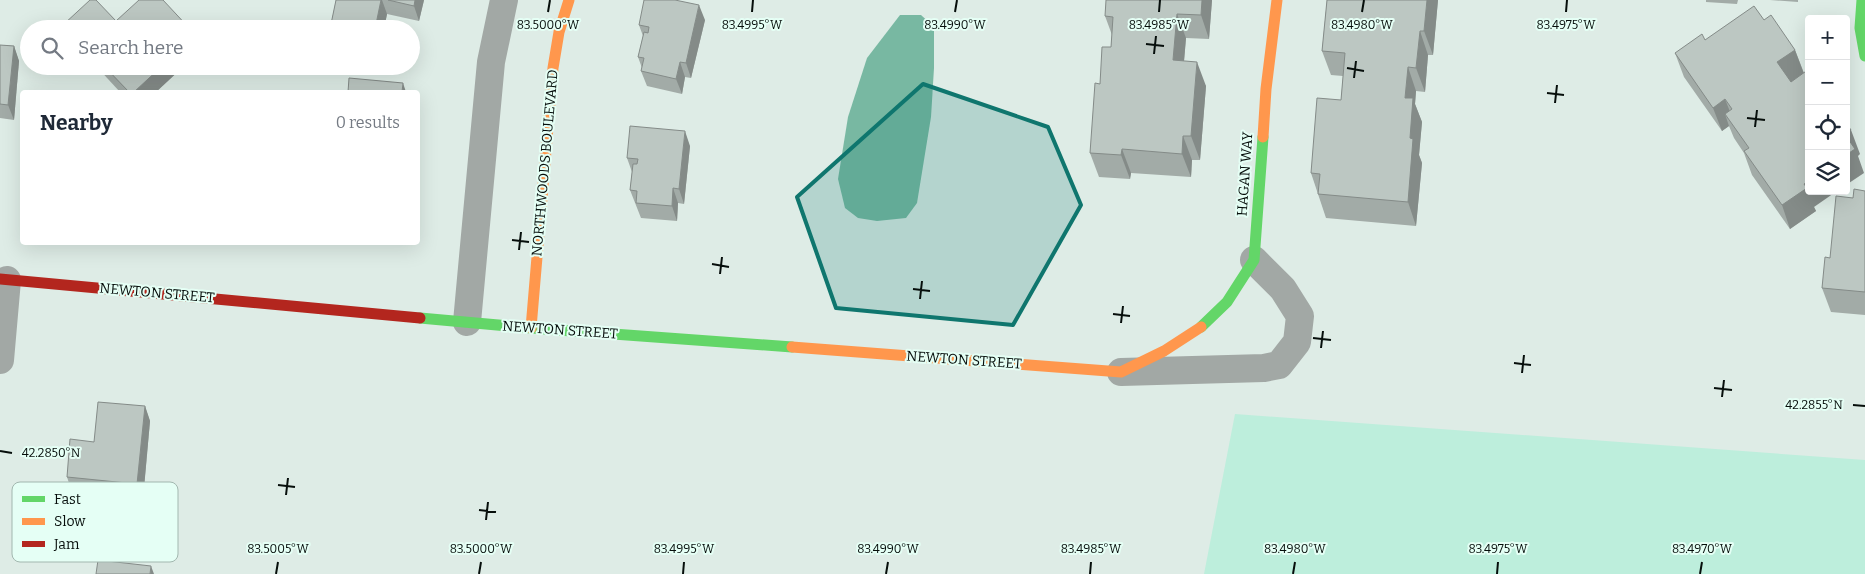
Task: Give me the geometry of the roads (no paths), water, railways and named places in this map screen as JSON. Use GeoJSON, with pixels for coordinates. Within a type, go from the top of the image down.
{"type":"FeatureCollection","features":[{"type":"Feature","properties":{"kind":"street"},"geometry":{"type":"LineString","coordinates":[[467,322],[492,62],[504,0]]}},
{"type":"Feature","properties":{"kind":"street","name":"NORTHWOODS BOULEVARD"},"geometry":{"type":"LineString","coordinates":[[531,328],[553,68],[569,0]]}},
{"type":"Feature","properties":{"kind":"street","name":"HAGAN WAY"},"geometry":{"type":"LineString","coordinates":[[1121,372],[1164,351],[1198,330],[1227,302],[1254,260],[1266,89],[1277,0]]}},
{"type":"Feature","properties":{"kind":"street"},"geometry":{"type":"LineString","coordinates":[[1862,0],[1860,28],[1865,56]]}},
{"type":"Feature","properties":{"kind":"street","name":"NEWTON STREET"},"geometry":{"type":"LineString","coordinates":[[4,280],[531,328],[1121,372],[1264,368],[1279,365],[1297,342],[1300,316],[1283,288],[1254,260]]}},
{"type":"Feature","properties":{"kind":"street"},"geometry":{"type":"LineString","coordinates":[[0,360],[4,280]]}}]}
